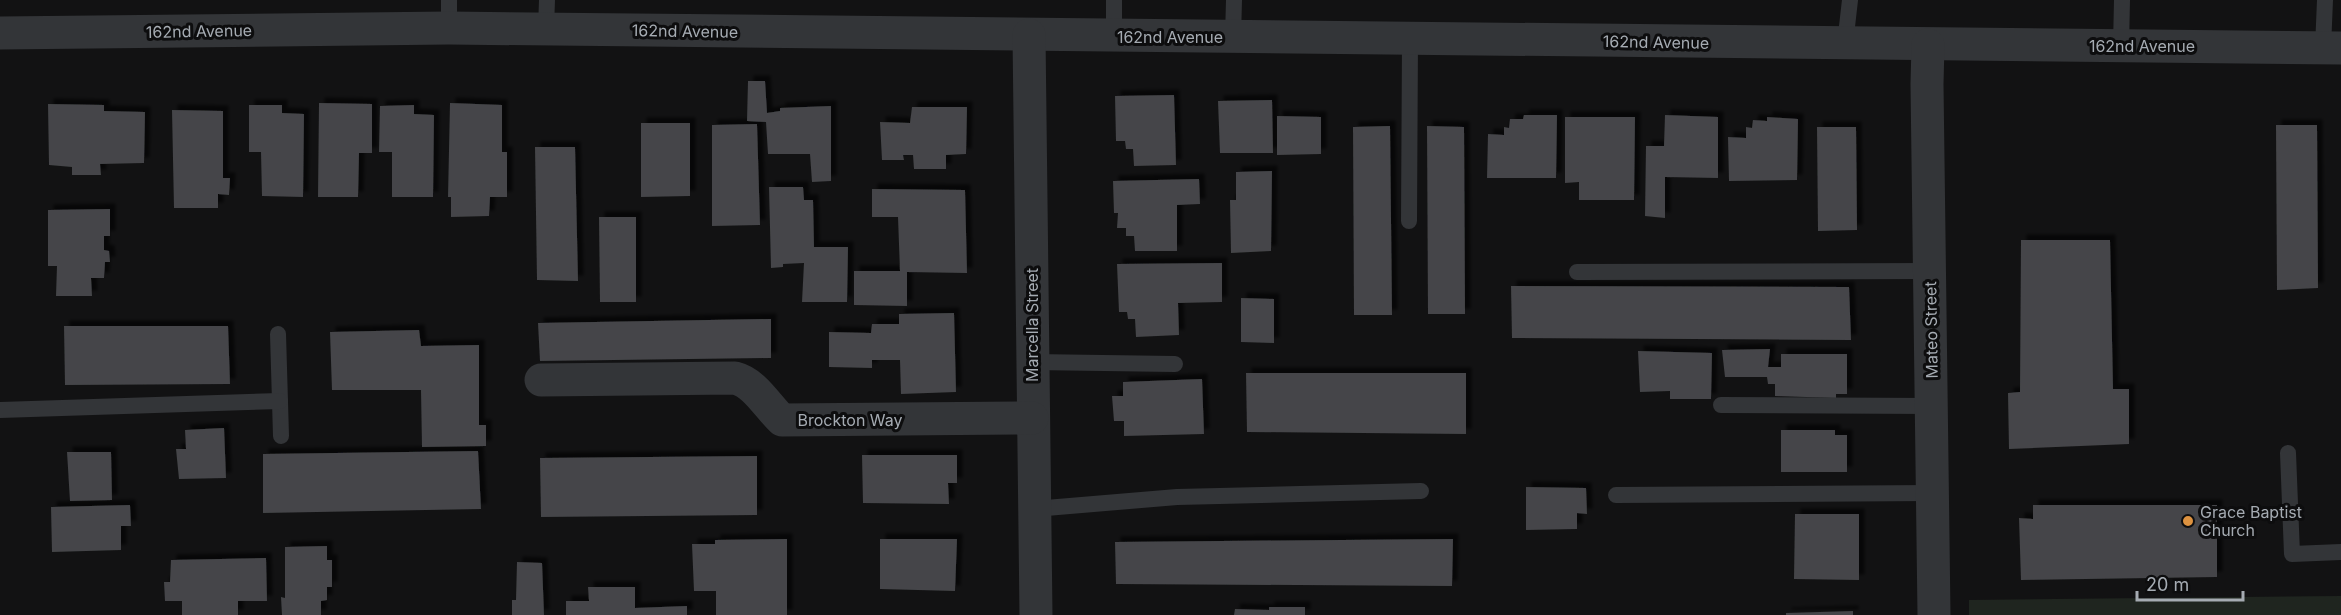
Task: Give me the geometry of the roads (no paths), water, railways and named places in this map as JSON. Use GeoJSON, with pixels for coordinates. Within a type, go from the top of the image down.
{"type":"FeatureCollection","features":[{"type":"Feature","properties":{"kind":"street","name":"162nd Avenue"},"geometry":{"type":"LineString","coordinates":[[0,33],[449,14],[547,15],[1029,35],[2332,48]]}},
{"type":"Feature","properties":{"kind":"street","name":"Marcella Street"},"geometry":{"type":"LineString","coordinates":[[1029,35],[1036,615]]}},
{"type":"Feature","properties":{"kind":"street","name":"Mateo Street"},"geometry":{"type":"LineString","coordinates":[[1928,45],[1934,615]]}},
{"type":"Feature","properties":{"kind":"street","name":"Brockton Way"},"geometry":{"type":"LineString","coordinates":[[542,380],[735,378],[752,387],[782,420],[1032,418]]}},
{"type":"Feature","properties":{"kind":"lane"},"geometry":{"type":"LineString","coordinates":[[1114,0],[1114,36]]}},
{"type":"Feature","properties":{"kind":"lane"},"geometry":{"type":"LineString","coordinates":[[1233,37],[1234,0]]}},
{"type":"Feature","properties":{"kind":"lane"},"geometry":{"type":"LineString","coordinates":[[1845,44],[1850,0]]}},
{"type":"Feature","properties":{"kind":"lane"},"geometry":{"type":"LineString","coordinates":[[2121,46],[2122,0]]}},
{"type":"Feature","properties":{"kind":"lane"},"geometry":{"type":"LineString","coordinates":[[2325,0],[2332,48]]}},
{"type":"Feature","properties":{"kind":"lane"},"geometry":{"type":"LineString","coordinates":[[1409,221],[1410,39]]}},
{"type":"Feature","properties":{"kind":"lane"},"geometry":{"type":"LineString","coordinates":[[1577,272],[1931,271]]}},
{"type":"Feature","properties":{"kind":"lane"},"geometry":{"type":"LineString","coordinates":[[278,334],[281,436]]}},
{"type":"Feature","properties":{"kind":"lane"},"geometry":{"type":"LineString","coordinates":[[1032,362],[1175,364]]}},
{"type":"Feature","properties":{"kind":"lane"},"geometry":{"type":"LineString","coordinates":[[0,410],[280,401]]}},
{"type":"Feature","properties":{"kind":"lane"},"geometry":{"type":"LineString","coordinates":[[1721,405],[1932,406]]}},
{"type":"Feature","properties":{"kind":"lane"},"geometry":{"type":"LineString","coordinates":[[2288,453],[2292,554],[2341,552]]}},
{"type":"Feature","properties":{"kind":"lane"},"geometry":{"type":"LineString","coordinates":[[1034,509],[1177,497],[1421,491]]}},
{"type":"Feature","properties":{"kind":"lane"},"geometry":{"type":"LineString","coordinates":[[1616,495],[1933,493]]}},
{"type":"Feature","properties":{"kind":"place","name":"Grace Baptist Church"},"geometry":{"type":"Point","coordinates":[2188,521]}}]}
